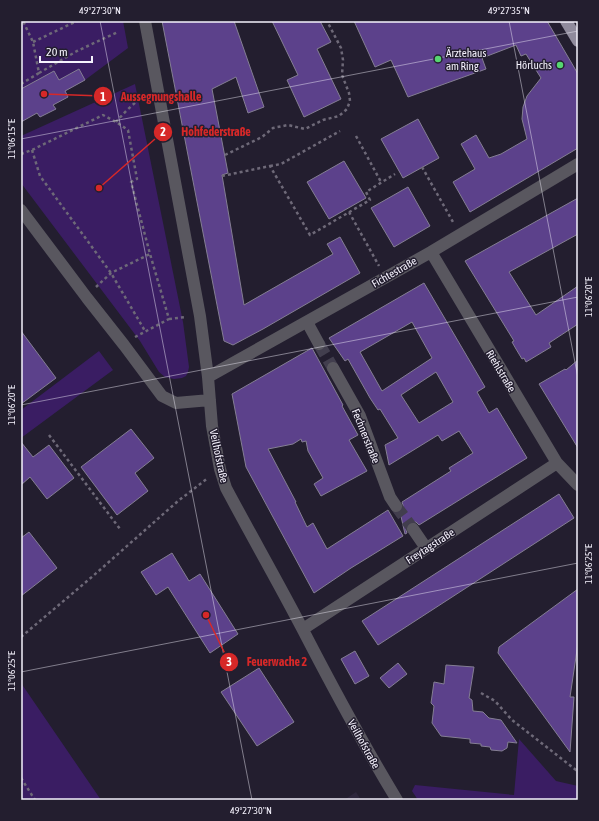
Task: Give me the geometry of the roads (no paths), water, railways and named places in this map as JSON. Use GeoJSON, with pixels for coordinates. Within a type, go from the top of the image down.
{"type":"FeatureCollection","features":[{"type":"Feature","properties":{"kind":"main road"},"geometry":{"type":"LineString","coordinates":[[566,21],[578,41]]}},
{"type":"Feature","properties":{"kind":"street","name":"Veilhofstraße"},"geometry":{"type":"LineString","coordinates":[[145,21],[199,308],[204,340],[212,426],[220,469],[226,488],[370,756],[397,800]]}},
{"type":"Feature","properties":{"kind":"street","name":"Fichtestraße"},"geometry":{"type":"LineString","coordinates":[[208,377],[431,252],[578,164]]}},
{"type":"Feature","properties":{"kind":"street"},"geometry":{"type":"LineString","coordinates":[[21,210],[162,396],[176,403],[210,400]]}},
{"type":"Feature","properties":{"kind":"street","name":"Riehlstraße"},"geometry":{"type":"LineString","coordinates":[[431,252],[557,463],[578,485]]}},
{"type":"Feature","properties":{"kind":"street"},"geometry":{"type":"LineString","coordinates":[[307,322],[319,344]]}},
{"type":"Feature","properties":{"kind":"street","name":"Fechnerstraße"},"geometry":{"type":"LineString","coordinates":[[333,368],[360,416],[390,497],[396,506]]}},
{"type":"Feature","properties":{"kind":"street","name":"Freytagstraße"},"geometry":{"type":"LineString","coordinates":[[303,629],[557,463]]}},
{"type":"Feature","properties":{"kind":"street"},"geometry":{"type":"LineString","coordinates":[[413,529],[426,548]]}},
{"type":"Feature","properties":{"kind":"tunnel"},"geometry":{"type":"LineString","coordinates":[[319,344],[333,368]]}},
{"type":"Feature","properties":{"kind":"tunnel"},"geometry":{"type":"LineString","coordinates":[[396,506],[413,529]]}},
{"type":"Feature","properties":{"kind":"place","name":"Ärztehaus am Ring"},"geometry":{"type":"Point","coordinates":[438,59]}},
{"type":"Feature","properties":{"kind":"place","name":"Hörluchs"},"geometry":{"type":"Point","coordinates":[560,65]}},
{"type":"Feature","properties":{"kind":"place","name":"Aussegnungshalle"},"geometry":{"type":"Point","coordinates":[44,94]}},
{"type":"Feature","properties":{"kind":"place","name":"Hohfederstraße"},"geometry":{"type":"Point","coordinates":[99,188]}},
{"type":"Feature","properties":{"kind":"place","name":"Feuerwache 2"},"geometry":{"type":"Point","coordinates":[206,615]}}]}
